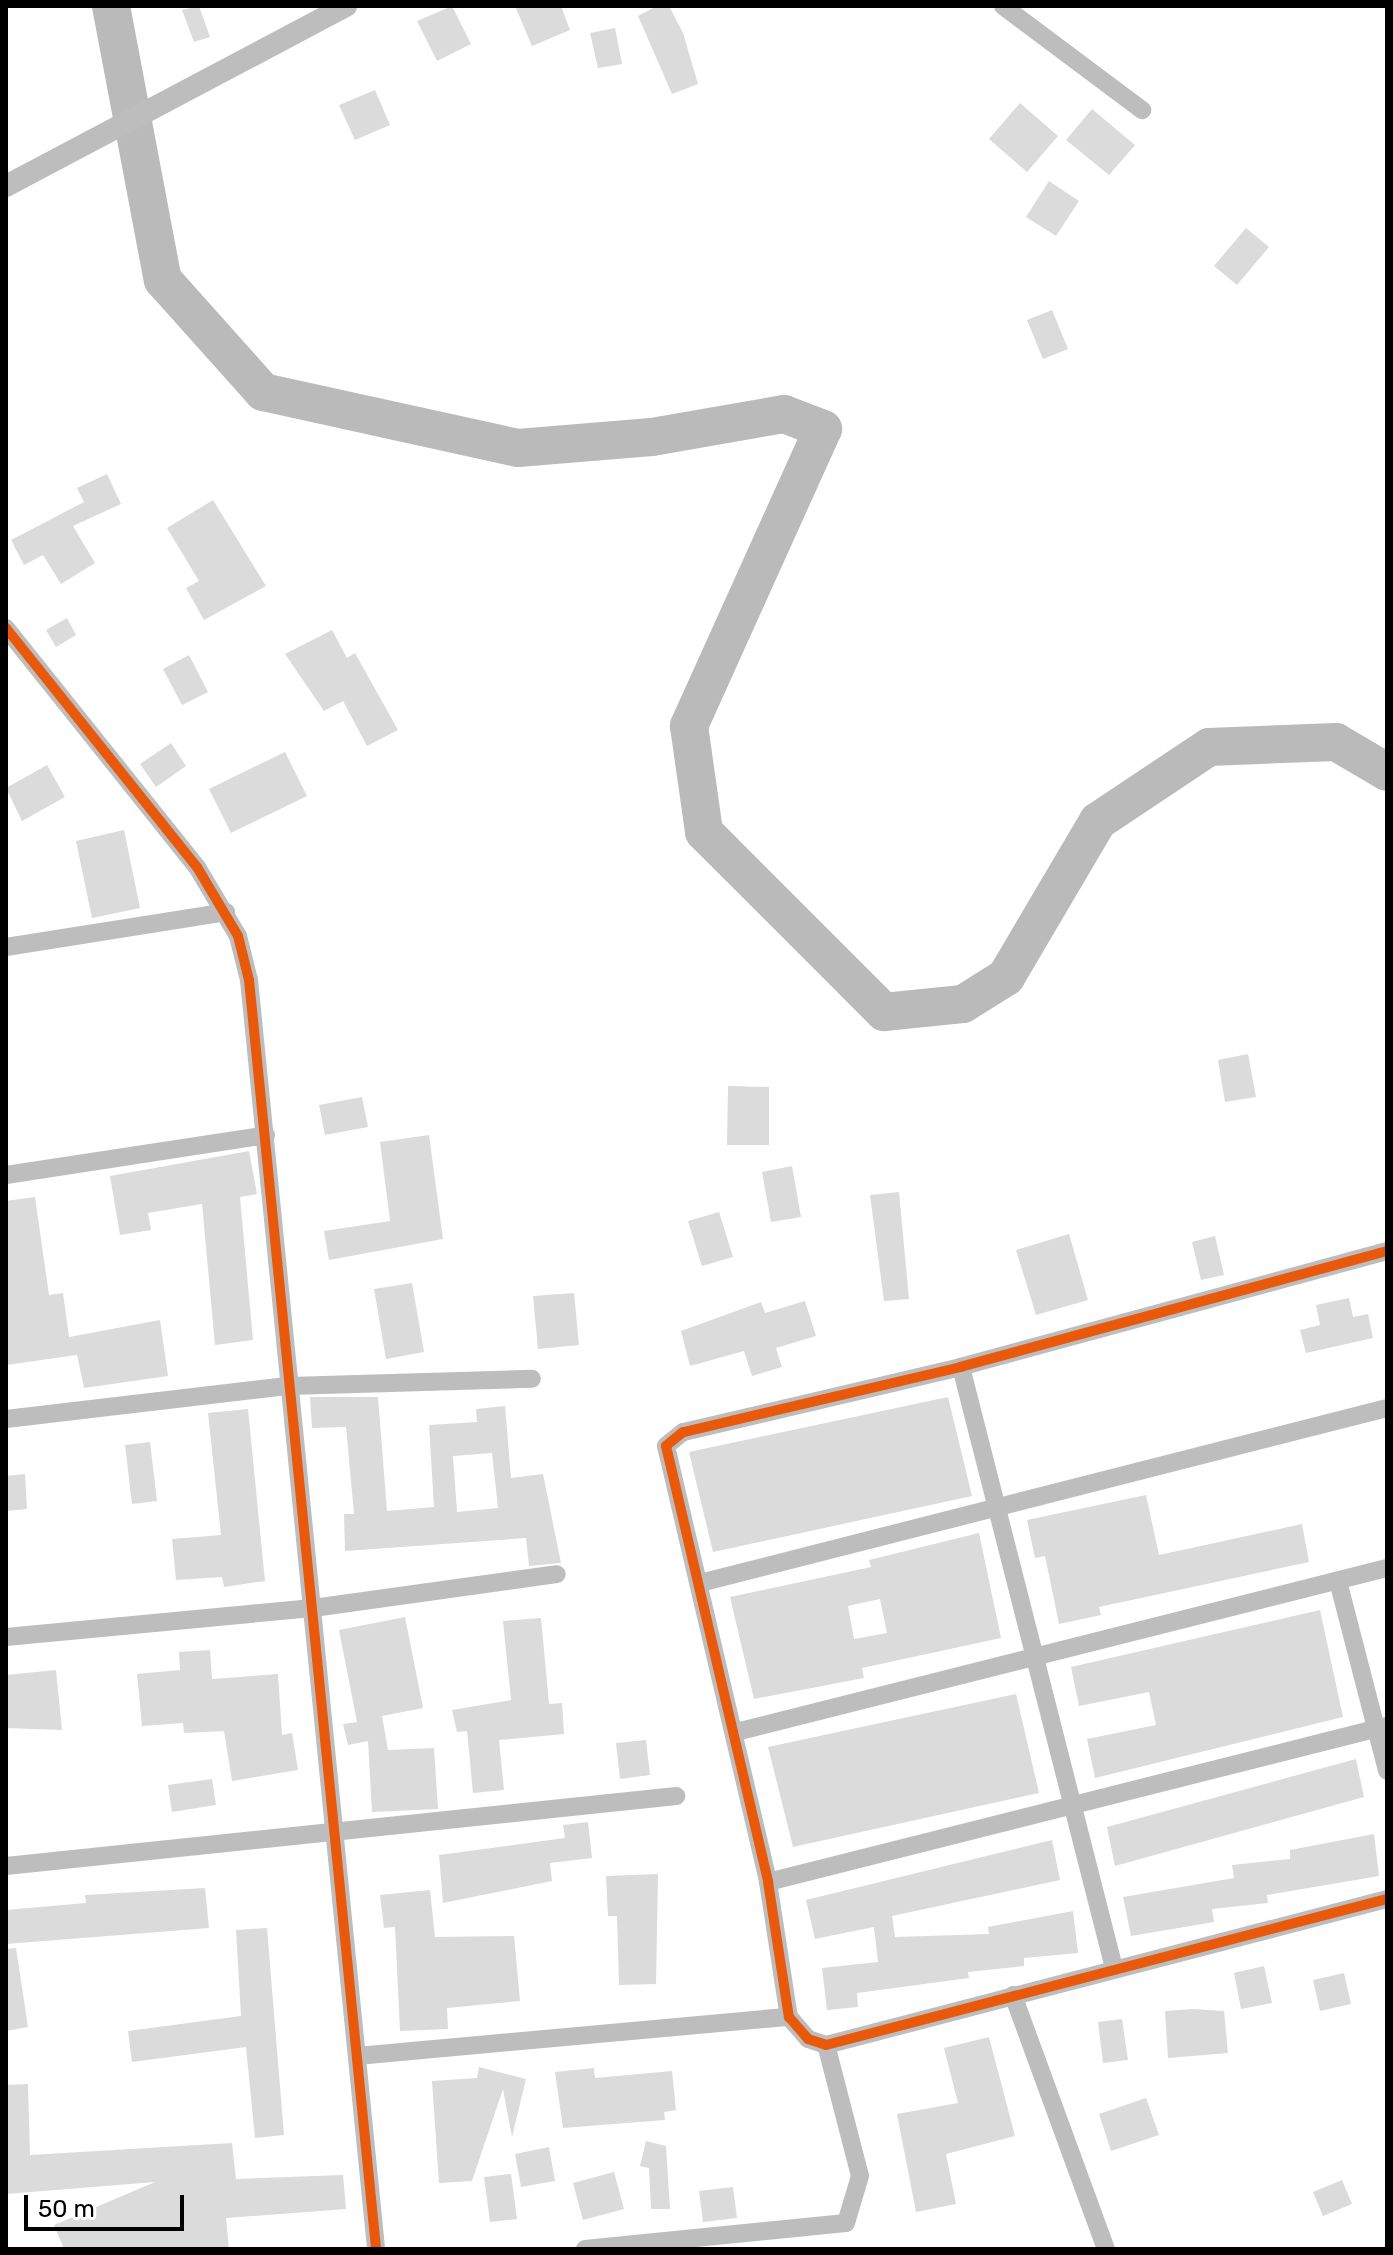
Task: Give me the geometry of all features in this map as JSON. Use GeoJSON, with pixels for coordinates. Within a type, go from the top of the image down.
{"type":"FeatureCollection","features":[{"type":"Feature","properties":{"kind":"street"},"geometry":{"type":"LineString","coordinates":[[6,186],[346,6]]}},
{"type":"Feature","properties":{"kind":"street"},"geometry":{"type":"LineString","coordinates":[[1003,6],[1142,110]]}},
{"type":"Feature","properties":{"kind":"street"},"geometry":{"type":"LineString","coordinates":[[6,628],[226,912],[249,980],[376,2249]]}},
{"type":"Feature","properties":{"kind":"street"},"geometry":{"type":"LineString","coordinates":[[6,947],[226,912]]}},
{"type":"Feature","properties":{"kind":"street"},"geometry":{"type":"LineString","coordinates":[[6,1175],[266,1135]]}},
{"type":"Feature","properties":{"kind":"street"},"geometry":{"type":"LineString","coordinates":[[1387,1251],[961,1367],[675,1435],[667,1454],[736,1732],[768,1882],[789,2017],[808,2039],[826,2045],[1387,1899]]}},
{"type":"Feature","properties":{"kind":"street"},"geometry":{"type":"LineString","coordinates":[[961,1367],[1114,1968]]}},
{"type":"Feature","properties":{"kind":"street"},"geometry":{"type":"LineString","coordinates":[[6,1419],[289,1386],[532,1379]]}},
{"type":"Feature","properties":{"kind":"street"},"geometry":{"type":"LineString","coordinates":[[700,1583],[1387,1408]]}},
{"type":"Feature","properties":{"kind":"street"},"geometry":{"type":"LineString","coordinates":[[736,1732],[1035,1653],[1387,1568]]}},
{"type":"Feature","properties":{"kind":"street"},"geometry":{"type":"LineString","coordinates":[[6,1637],[313,1608],[557,1574]]}},
{"type":"Feature","properties":{"kind":"street"},"geometry":{"type":"LineString","coordinates":[[1338,1581],[1382,1727],[1387,1771]]}},
{"type":"Feature","properties":{"kind":"street"},"geometry":{"type":"LineString","coordinates":[[768,1882],[1382,1727]]}},
{"type":"Feature","properties":{"kind":"street"},"geometry":{"type":"LineString","coordinates":[[6,1866],[336,1835],[676,1796]]}},
{"type":"Feature","properties":{"kind":"street"},"geometry":{"type":"LineString","coordinates":[[1013,1995],[1106,2249]]}},
{"type":"Feature","properties":{"kind":"street"},"geometry":{"type":"LineString","coordinates":[[357,2056],[789,2017]]}},
{"type":"Feature","properties":{"kind":"street"},"geometry":{"type":"LineString","coordinates":[[585,2249],[846,2223],[860,2176],[826,2045]]}},
{"type":"Feature","properties":{"kind":"building"},"geometry":{"type":"Polygon","coordinates":[[[199,6],[210,37],[194,42],[182,10],[199,6]]]}},
{"type":"Feature","properties":{"kind":"building"},"geometry":{"type":"Polygon","coordinates":[[[452,6],[471,44],[437,61],[417,21],[452,6]]]}},
{"type":"Feature","properties":{"kind":"building"},"geometry":{"type":"Polygon","coordinates":[[[515,6],[561,6],[570,30],[532,46],[515,6]]]}},
{"type":"Feature","properties":{"kind":"building"},"geometry":{"type":"Polygon","coordinates":[[[657,6],[669,6],[683,33],[698,84],[672,94],[638,16],[657,6]]]}},
{"type":"Feature","properties":{"kind":"building"},"geometry":{"type":"Polygon","coordinates":[[[615,28],[622,64],[598,68],[590,33],[615,28]]]}},
{"type":"Feature","properties":{"kind":"building"},"geometry":{"type":"Polygon","coordinates":[[[375,90],[390,125],[355,140],[339,105],[375,90]]]}},
{"type":"Feature","properties":{"kind":"building"},"geometry":{"type":"Polygon","coordinates":[[[1020,103],[1058,136],[1027,172],[989,139],[1020,103]]]}},
{"type":"Feature","properties":{"kind":"building"},"geometry":{"type":"Polygon","coordinates":[[[1092,109],[1135,145],[1109,175],[1066,140],[1092,109]]]}},
{"type":"Feature","properties":{"kind":"building"},"geometry":{"type":"Polygon","coordinates":[[[1049,181],[1079,201],[1056,236],[1026,217],[1049,181]]]}},
{"type":"Feature","properties":{"kind":"building"},"geometry":{"type":"Polygon","coordinates":[[[1246,228],[1269,247],[1237,285],[1214,266],[1246,228]]]}},
{"type":"Feature","properties":{"kind":"building"},"geometry":{"type":"Polygon","coordinates":[[[1052,310],[1068,349],[1043,359],[1027,320],[1052,310]]]}},
{"type":"Feature","properties":{"kind":"building"},"geometry":{"type":"Polygon","coordinates":[[[107,474],[121,504],[73,526],[95,563],[61,584],[43,555],[24,565],[11,540],[84,502],[77,488],[107,474]]]}},
{"type":"Feature","properties":{"kind":"building"},"geometry":{"type":"Polygon","coordinates":[[[213,500],[266,586],[204,620],[186,588],[199,581],[167,528],[213,500]]]}},
{"type":"Feature","properties":{"kind":"building"},"geometry":{"type":"Polygon","coordinates":[[[67,618],[76,635],[56,647],[46,630],[67,618]]]}},
{"type":"Feature","properties":{"kind":"building"},"geometry":{"type":"Polygon","coordinates":[[[332,630],[347,658],[355,653],[398,730],[367,746],[343,701],[324,711],[285,654],[332,630]]]}},
{"type":"Feature","properties":{"kind":"building"},"geometry":{"type":"Polygon","coordinates":[[[189,655],[208,692],[182,705],[163,669],[189,655]]]}},
{"type":"Feature","properties":{"kind":"building"},"geometry":{"type":"Polygon","coordinates":[[[171,743],[186,766],[156,787],[140,764],[171,743]]]}},
{"type":"Feature","properties":{"kind":"building"},"geometry":{"type":"Polygon","coordinates":[[[285,752],[307,796],[231,833],[209,789],[285,752]]]}},
{"type":"Feature","properties":{"kind":"building"},"geometry":{"type":"Polygon","coordinates":[[[47,765],[65,797],[22,821],[6,788],[47,765]]]}},
{"type":"Feature","properties":{"kind":"building"},"geometry":{"type":"Polygon","coordinates":[[[124,830],[140,908],[92,918],[76,841],[124,830]]]}},
{"type":"Feature","properties":{"kind":"building"},"geometry":{"type":"Polygon","coordinates":[[[1248,1054],[1256,1097],[1225,1102],[1218,1060],[1248,1054]]]}},
{"type":"Feature","properties":{"kind":"building"},"geometry":{"type":"Polygon","coordinates":[[[728,1086],[769,1087],[769,1145],[727,1145],[728,1086]]]}},
{"type":"Feature","properties":{"kind":"building"},"geometry":{"type":"Polygon","coordinates":[[[362,1097],[368,1127],[325,1135],[319,1105],[362,1097]]]}},
{"type":"Feature","properties":{"kind":"building"},"geometry":{"type":"Polygon","coordinates":[[[429,1135],[443,1239],[329,1260],[324,1231],[390,1221],[380,1142],[429,1135]]]}},
{"type":"Feature","properties":{"kind":"building"},"geometry":{"type":"Polygon","coordinates":[[[249,1151],[257,1194],[240,1197],[253,1340],[215,1345],[202,1204],[148,1213],[151,1230],[120,1235],[110,1176],[249,1151]]]}},
{"type":"Feature","properties":{"kind":"building"},"geometry":{"type":"Polygon","coordinates":[[[792,1166],[801,1217],[771,1222],[762,1172],[792,1166]]]}},
{"type":"Feature","properties":{"kind":"building"},"geometry":{"type":"Polygon","coordinates":[[[899,1192],[909,1299],[884,1301],[870,1195],[899,1192]]]}},
{"type":"Feature","properties":{"kind":"building"},"geometry":{"type":"Polygon","coordinates":[[[35,1197],[49,1295],[63,1293],[69,1337],[160,1320],[168,1376],[84,1388],[77,1355],[6,1365],[6,1201],[35,1197]]]}},
{"type":"Feature","properties":{"kind":"building"},"geometry":{"type":"Polygon","coordinates":[[[719,1212],[733,1257],[702,1266],[688,1221],[719,1212]]]}},
{"type":"Feature","properties":{"kind":"building"},"geometry":{"type":"Polygon","coordinates":[[[1069,1234],[1088,1300],[1036,1315],[1016,1250],[1069,1234]]]}},
{"type":"Feature","properties":{"kind":"building"},"geometry":{"type":"Polygon","coordinates":[[[1215,1236],[1224,1275],[1201,1280],[1192,1242],[1215,1236]]]}},
{"type":"Feature","properties":{"kind":"building"},"geometry":{"type":"Polygon","coordinates":[[[412,1283],[424,1352],[386,1359],[374,1289],[412,1283]]]}},
{"type":"Feature","properties":{"kind":"building"},"geometry":{"type":"Polygon","coordinates":[[[574,1293],[579,1345],[538,1349],[533,1296],[574,1293]]]}},
{"type":"Feature","properties":{"kind":"building"},"geometry":{"type":"Polygon","coordinates":[[[1349,1298],[1353,1317],[1368,1314],[1373,1338],[1306,1353],[1300,1330],[1320,1325],[1316,1305],[1349,1298]]]}},
{"type":"Feature","properties":{"kind":"building"},"geometry":{"type":"Polygon","coordinates":[[[805,1301],[816,1336],[776,1348],[782,1367],[752,1376],[744,1351],[690,1366],[681,1331],[761,1302],[765,1313],[805,1301]]]}},
{"type":"Feature","properties":{"kind":"building"},"geometry":{"type":"Polygon","coordinates":[[[310,1397],[378,1397],[387,1511],[434,1507],[429,1425],[477,1422],[476,1409],[505,1406],[511,1478],[543,1474],[561,1563],[529,1566],[526,1538],[345,1551],[344,1514],[354,1514],[346,1427],[312,1428],[310,1397]],[[492,1453],[453,1456],[457,1512],[498,1508],[492,1453]]]}},
{"type":"Feature","properties":{"kind":"building"},"geometry":{"type":"Polygon","coordinates":[[[948,1397],[972,1496],[713,1552],[689,1452],[948,1397]]]}},
{"type":"Feature","properties":{"kind":"building"},"geometry":{"type":"Polygon","coordinates":[[[248,1409],[265,1581],[224,1587],[222,1577],[176,1580],[172,1539],[221,1535],[208,1413],[248,1409]]]}},
{"type":"Feature","properties":{"kind":"building"},"geometry":{"type":"Polygon","coordinates":[[[150,1442],[157,1501],[132,1504],[125,1445],[150,1442]]]}},
{"type":"Feature","properties":{"kind":"building"},"geometry":{"type":"Polygon","coordinates":[[[25,1474],[27,1509],[6,1511],[6,1476],[25,1474]]]}},
{"type":"Feature","properties":{"kind":"building"},"geometry":{"type":"Polygon","coordinates":[[[1146,1495],[1159,1555],[1302,1524],[1309,1562],[1099,1607],[1101,1615],[1059,1624],[1045,1556],[1035,1558],[1027,1520],[1146,1495]]]}},
{"type":"Feature","properties":{"kind":"building"},"geometry":{"type":"Polygon","coordinates":[[[979,1533],[1001,1638],[862,1668],[864,1678],[754,1699],[730,1597],[871,1567],[869,1560],[979,1533]],[[880,1599],[848,1606],[854,1639],[887,1633],[880,1599]]]}},
{"type":"Feature","properties":{"kind":"building"},"geometry":{"type":"Polygon","coordinates":[[[1320,1610],[1343,1717],[1095,1778],[1087,1739],[1156,1725],[1149,1692],[1079,1706],[1071,1667],[1320,1610]]]}},
{"type":"Feature","properties":{"kind":"building"},"geometry":{"type":"Polygon","coordinates":[[[405,1617],[423,1708],[382,1716],[388,1750],[434,1748],[438,1809],[372,1812],[368,1741],[348,1745],[343,1724],[357,1722],[339,1630],[405,1617]]]}},
{"type":"Feature","properties":{"kind":"building"},"geometry":{"type":"Polygon","coordinates":[[[541,1618],[549,1704],[562,1703],[564,1734],[499,1740],[504,1790],[473,1793],[467,1731],[457,1732],[452,1710],[511,1700],[503,1621],[541,1618]]]}},
{"type":"Feature","properties":{"kind":"building"},"geometry":{"type":"Polygon","coordinates":[[[210,1650],[212,1679],[278,1674],[282,1735],[292,1733],[298,1770],[232,1781],[224,1731],[184,1733],[183,1723],[142,1726],[137,1674],[180,1670],[179,1652],[210,1650]]]}},
{"type":"Feature","properties":{"kind":"building"},"geometry":{"type":"Polygon","coordinates":[[[56,1670],[62,1730],[6,1728],[6,1675],[56,1670]]]}},
{"type":"Feature","properties":{"kind":"building"},"geometry":{"type":"Polygon","coordinates":[[[1016,1694],[1039,1793],[793,1847],[768,1747],[1016,1694]]]}},
{"type":"Feature","properties":{"kind":"building"},"geometry":{"type":"Polygon","coordinates":[[[646,1740],[650,1775],[620,1779],[616,1743],[646,1740]]]}},
{"type":"Feature","properties":{"kind":"building"},"geometry":{"type":"Polygon","coordinates":[[[1356,1759],[1364,1797],[1115,1866],[1107,1827],[1356,1759]]]}},
{"type":"Feature","properties":{"kind":"building"},"geometry":{"type":"Polygon","coordinates":[[[212,1779],[216,1805],[172,1812],[168,1785],[212,1779]]]}},
{"type":"Feature","properties":{"kind":"building"},"geometry":{"type":"Polygon","coordinates":[[[588,1822],[592,1858],[550,1863],[552,1881],[443,1903],[439,1855],[565,1838],[563,1825],[588,1822]]]}},
{"type":"Feature","properties":{"kind":"building"},"geometry":{"type":"Polygon","coordinates":[[[1374,1834],[1379,1876],[1267,1895],[1268,1903],[1212,1909],[1214,1922],[1131,1936],[1123,1897],[1234,1878],[1232,1865],[1290,1859],[1290,1850],[1374,1834]]]}},
{"type":"Feature","properties":{"kind":"building"},"geometry":{"type":"Polygon","coordinates":[[[1052,1840],[1060,1880],[892,1916],[895,1937],[989,1934],[988,1927],[1073,1911],[1078,1953],[1024,1958],[1024,1966],[968,1972],[969,1978],[857,1993],[858,2007],[827,2010],[822,1968],[878,1962],[874,1927],[815,1939],[806,1900],[1052,1840]]]}},
{"type":"Feature","properties":{"kind":"building"},"geometry":{"type":"Polygon","coordinates":[[[658,1874],[656,1984],[619,1985],[617,1916],[608,1916],[606,1876],[658,1874]]]}},
{"type":"Feature","properties":{"kind":"building"},"geometry":{"type":"Polygon","coordinates":[[[205,1888],[209,1928],[6,1944],[6,1910],[86,1903],[85,1895],[205,1888]]]}},
{"type":"Feature","properties":{"kind":"building"},"geometry":{"type":"Polygon","coordinates":[[[430,1890],[435,1937],[514,1936],[520,2001],[447,2008],[448,2029],[400,2031],[395,1927],[384,1928],[380,1895],[430,1890]]]}},
{"type":"Feature","properties":{"kind":"building"},"geometry":{"type":"Polygon","coordinates":[[[267,1928],[284,2135],[255,2138],[246,2047],[132,2062],[128,2031],[241,2016],[236,1930],[267,1928]]]}},
{"type":"Feature","properties":{"kind":"building"},"geometry":{"type":"Polygon","coordinates":[[[16,1948],[28,2027],[6,2031],[6,1949],[16,1948]]]}},
{"type":"Feature","properties":{"kind":"building"},"geometry":{"type":"Polygon","coordinates":[[[1264,1966],[1272,2003],[1241,2009],[1234,1973],[1264,1966]]]}},
{"type":"Feature","properties":{"kind":"building"},"geometry":{"type":"Polygon","coordinates":[[[1344,1973],[1351,2004],[1320,2011],[1313,1980],[1344,1973]]]}},
{"type":"Feature","properties":{"kind":"building"},"geometry":{"type":"Polygon","coordinates":[[[1165,2011],[1224,2011],[1228,2053],[1168,2058],[1165,2011]]]}},
{"type":"Feature","properties":{"kind":"building"},"geometry":{"type":"Polygon","coordinates":[[[1122,2019],[1128,2060],[1103,2063],[1098,2022],[1122,2019]]]}},
{"type":"Feature","properties":{"kind":"building"},"geometry":{"type":"Polygon","coordinates":[[[989,2037],[1015,2136],[946,2154],[956,2204],[916,2212],[897,2114],[958,2103],[944,2048],[989,2037]]]}},
{"type":"Feature","properties":{"kind":"building"},"geometry":{"type":"Polygon","coordinates":[[[479,2067],[526,2079],[512,2137],[503,2089],[472,2181],[439,2183],[432,2081],[477,2078],[479,2067]]]}},
{"type":"Feature","properties":{"kind":"building"},"geometry":{"type":"Polygon","coordinates":[[[594,2068],[595,2078],[672,2071],[676,2110],[664,2112],[665,2120],[563,2128],[555,2072],[594,2068]]]}},
{"type":"Feature","properties":{"kind":"building"},"geometry":{"type":"Polygon","coordinates":[[[28,2084],[30,2155],[232,2143],[236,2179],[343,2175],[346,2209],[226,2218],[229,2249],[64,2249],[54,2225],[155,2182],[6,2194],[6,2085],[28,2084]]]}},
{"type":"Feature","properties":{"kind":"building"},"geometry":{"type":"Polygon","coordinates":[[[1146,2098],[1159,2135],[1111,2151],[1099,2114],[1146,2098]]]}},
{"type":"Feature","properties":{"kind":"building"},"geometry":{"type":"Polygon","coordinates":[[[646,2141],[666,2146],[670,2209],[651,2209],[649,2168],[640,2166],[646,2141]]]}},
{"type":"Feature","properties":{"kind":"building"},"geometry":{"type":"Polygon","coordinates":[[[549,2147],[555,2181],[521,2187],[515,2154],[549,2147]]]}},
{"type":"Feature","properties":{"kind":"building"},"geometry":{"type":"Polygon","coordinates":[[[614,2172],[624,2209],[583,2220],[573,2183],[614,2172]]]}},
{"type":"Feature","properties":{"kind":"building"},"geometry":{"type":"Polygon","coordinates":[[[511,2174],[517,2219],[490,2222],[484,2177],[511,2174]]]}},
{"type":"Feature","properties":{"kind":"building"},"geometry":{"type":"Polygon","coordinates":[[[1342,2180],[1352,2204],[1323,2216],[1313,2192],[1342,2180]]]}},
{"type":"Feature","properties":{"kind":"building"},"geometry":{"type":"Polygon","coordinates":[[[733,2187],[737,2218],[703,2222],[699,2191],[733,2187]]]}},
{"type":"Feature","properties":{"kind":"waterway"},"geometry":{"type":"LineString","coordinates":[[111,6],[163,280],[263,392],[518,448],[652,437],[784,414],[823,429],[689,726],[704,832],[884,1012],[963,1004],[1006,977],[1098,821],[1209,747],[1336,742],[1387,772]]}},
{"type":"Feature","properties":{"kind":"cycle path"},"geometry":{"type":"LineString","coordinates":[[6,628],[197,867],[238,936],[249,980],[376,2249]]}},
{"type":"Feature","properties":{"kind":"cycle path"},"geometry":{"type":"LineString","coordinates":[[1387,1251],[961,1367],[683,1432],[666,1446],[768,1882],[789,2017],[808,2039],[826,2045],[1387,1899]]}}]}
